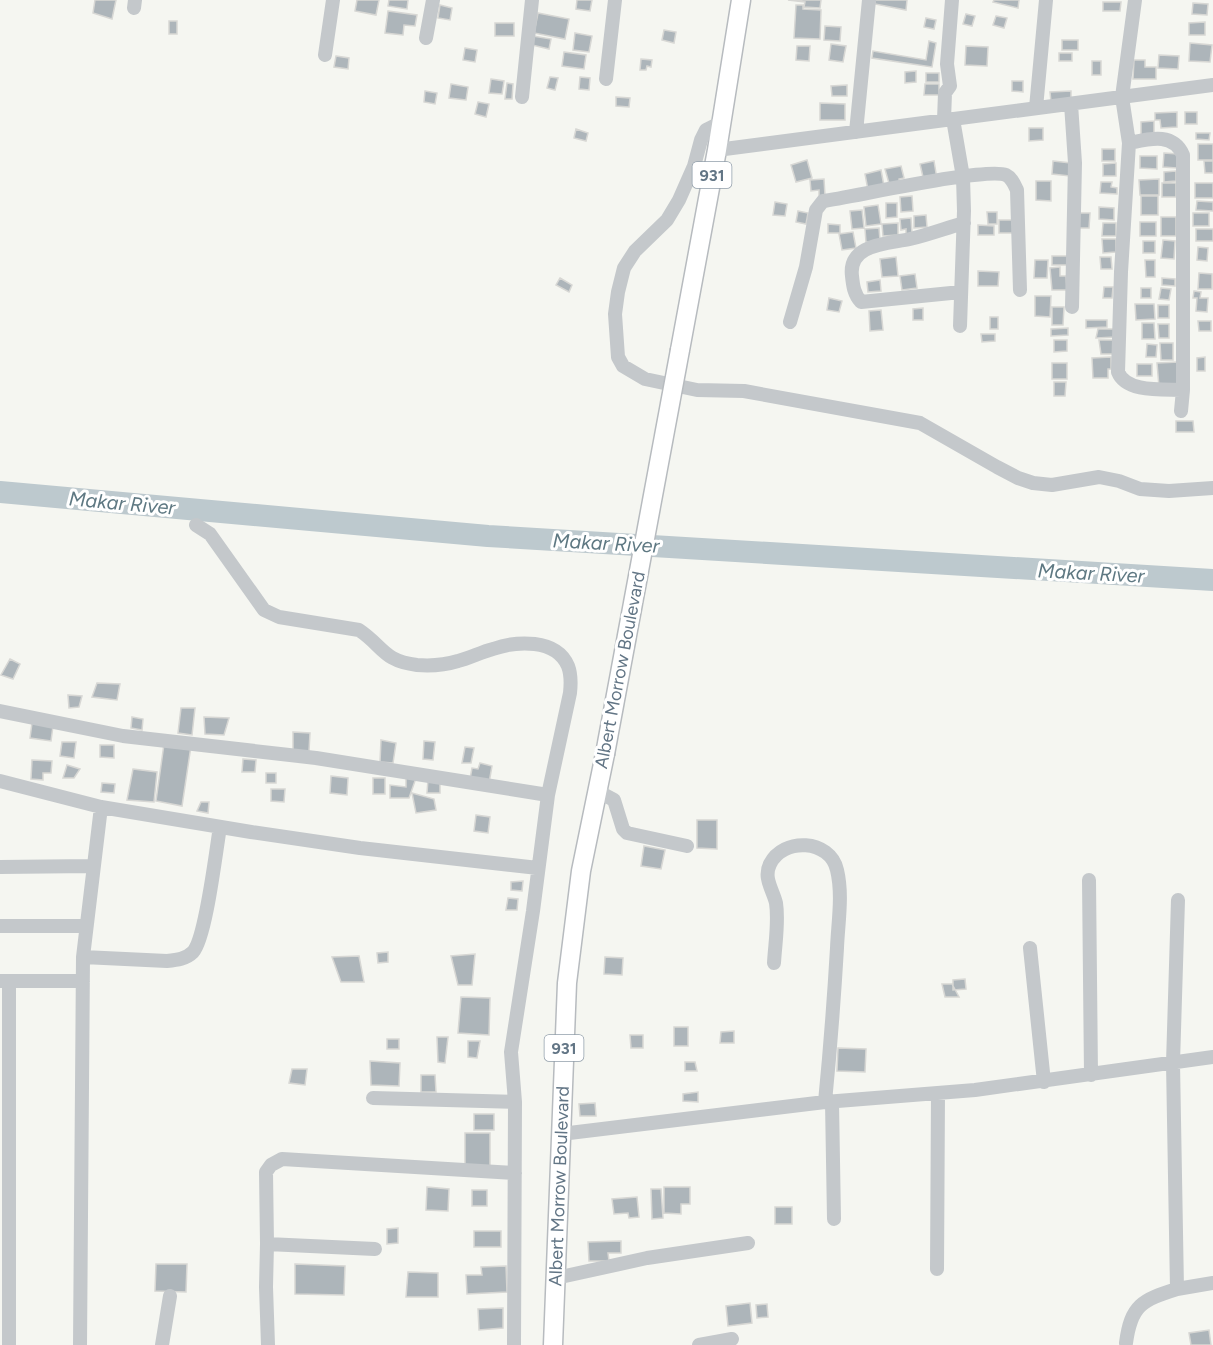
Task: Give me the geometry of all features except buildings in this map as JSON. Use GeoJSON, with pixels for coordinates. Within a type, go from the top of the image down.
{"type":"FeatureCollection","features":[{"type":"Feature","properties":{"kind":"main road","name":"Albert Morrow Boulevard"},"geometry":{"type":"LineString","coordinates":[[553,1345],[570,948],[581,872],[717,150],[741,0]]}},
{"type":"Feature","properties":{"kind":"street"},"geometry":{"type":"LineString","coordinates":[[325,55],[333,0]]}},
{"type":"Feature","properties":{"kind":"street"},"geometry":{"type":"LineString","coordinates":[[426,38],[433,0]]}},
{"type":"Feature","properties":{"kind":"street"},"geometry":{"type":"LineString","coordinates":[[522,97],[532,0]]}},
{"type":"Feature","properties":{"kind":"street"},"geometry":{"type":"LineString","coordinates":[[606,80],[615,0]]}},
{"type":"Feature","properties":{"kind":"street"},"geometry":{"type":"LineString","coordinates":[[856,132],[869,0]]}},
{"type":"Feature","properties":{"kind":"street"},"geometry":{"type":"LineString","coordinates":[[952,0],[948,64],[950,86],[945,93],[963,177],[964,223],[960,326]]}},
{"type":"Feature","properties":{"kind":"street"},"geometry":{"type":"LineString","coordinates":[[1036,108],[1046,0]]}},
{"type":"Feature","properties":{"kind":"street"},"geometry":{"type":"LineString","coordinates":[[1135,0],[1122,97],[1129,143],[1121,272],[1118,372],[1120,378],[1134,385],[1183,390]]}},
{"type":"Feature","properties":{"kind":"street"},"geometry":{"type":"LineString","coordinates":[[717,150],[1213,85]]}},
{"type":"Feature","properties":{"kind":"street"},"geometry":{"type":"LineString","coordinates":[[1071,104],[1075,163],[1072,307]]}},
{"type":"Feature","properties":{"kind":"street"},"geometry":{"type":"LineString","coordinates":[[722,122],[706,130],[694,166],[667,220],[634,250],[624,268],[615,314],[618,357],[623,366],[645,379],[697,390],[744,391],[920,423],[1011,474],[1033,483],[1052,485],[1099,477],[1140,489],[1213,488]]}},
{"type":"Feature","properties":{"kind":"street"},"geometry":{"type":"LineString","coordinates":[[1129,143],[1164,139],[1172,141],[1183,155],[1183,390],[1181,411]]}},
{"type":"Feature","properties":{"kind":"street"},"geometry":{"type":"LineString","coordinates":[[790,322],[806,267],[816,210],[823,201],[963,177],[997,173],[1006,175],[1014,182],[1017,190],[1020,290]]}},
{"type":"Feature","properties":{"kind":"street"},"geometry":{"type":"LineString","coordinates":[[961,292],[861,302],[853,289],[851,268],[854,259],[862,251],[873,246],[912,238],[964,223]]}},
{"type":"Feature","properties":{"kind":"street"},"geometry":{"type":"LineString","coordinates":[[195,525],[210,534],[264,610],[279,617],[359,630],[369,636],[388,657],[402,662],[434,665],[458,661],[494,648],[534,644],[552,650],[567,664],[571,678],[569,701],[548,795],[519,1012],[511,1052],[515,1102],[514,1345]]}},
{"type":"Feature","properties":{"kind":"street"},"geometry":{"type":"LineString","coordinates":[[0,711],[123,736],[316,758],[548,795]]}},
{"type":"Feature","properties":{"kind":"street"},"geometry":{"type":"LineString","coordinates":[[0,781],[101,807],[220,827],[360,848],[538,868]]}},
{"type":"Feature","properties":{"kind":"street"},"geometry":{"type":"LineString","coordinates":[[597,791],[614,800],[623,829],[627,833],[687,846]]}},
{"type":"Feature","properties":{"kind":"street"},"geometry":{"type":"LineString","coordinates":[[80,1345],[83,957],[92,866],[101,807]]}},
{"type":"Feature","properties":{"kind":"street"},"geometry":{"type":"LineString","coordinates":[[83,957],[167,961],[180,960],[192,953],[198,944],[205,917],[220,827]]}},
{"type":"Feature","properties":{"kind":"street"},"geometry":{"type":"LineString","coordinates":[[774,963],[776,908],[767,878],[769,865],[777,855],[790,848],[807,845],[820,847],[835,863],[839,887],[829,1102],[834,1219]]}},
{"type":"Feature","properties":{"kind":"street"},"geometry":{"type":"LineString","coordinates":[[0,867],[92,866]]}},
{"type":"Feature","properties":{"kind":"street"},"geometry":{"type":"LineString","coordinates":[[1089,879],[1091,1075]]}},
{"type":"Feature","properties":{"kind":"street"},"geometry":{"type":"LineString","coordinates":[[1177,1289],[1173,1063],[1178,900]]}},
{"type":"Feature","properties":{"kind":"street"},"geometry":{"type":"LineString","coordinates":[[0,926],[85,926]]}},
{"type":"Feature","properties":{"kind":"street"},"geometry":{"type":"LineString","coordinates":[[1030,948],[1044,1082]]}},
{"type":"Feature","properties":{"kind":"street"},"geometry":{"type":"LineString","coordinates":[[9,1345],[4,981],[83,981]]}},
{"type":"Feature","properties":{"kind":"street"},"geometry":{"type":"LineString","coordinates":[[561,1134],[829,1102],[938,1094],[1044,1082],[1213,1057]]}},
{"type":"Feature","properties":{"kind":"street"},"geometry":{"type":"LineString","coordinates":[[937,1269],[938,1094]]}},
{"type":"Feature","properties":{"kind":"street"},"geometry":{"type":"LineString","coordinates":[[373,1098],[515,1102]]}},
{"type":"Feature","properties":{"kind":"street"},"geometry":{"type":"LineString","coordinates":[[268,1345],[266,1172],[271,1164],[282,1159],[515,1173]]}},
{"type":"Feature","properties":{"kind":"street"},"geometry":{"type":"LineString","coordinates":[[267,1244],[375,1249]]}},
{"type":"Feature","properties":{"kind":"street"},"geometry":{"type":"LineString","coordinates":[[556,1278],[647,1258],[748,1244]]}},
{"type":"Feature","properties":{"kind":"street"},"geometry":{"type":"LineString","coordinates":[[1126,1343],[1135,1310],[1146,1300],[1177,1289],[1213,1283]]}},
{"type":"Feature","properties":{"kind":"street"},"geometry":{"type":"LineString","coordinates":[[162,1345],[170,1296]]}},
{"type":"Feature","properties":{"kind":"street"},"geometry":{"type":"LineString","coordinates":[[699,1345],[732,1340]]}},
{"type":"Feature","properties":{"kind":"waterway","name":"Makar River"},"geometry":{"type":"LineString","coordinates":[[0,492],[488,536],[1213,580]]}}]}
